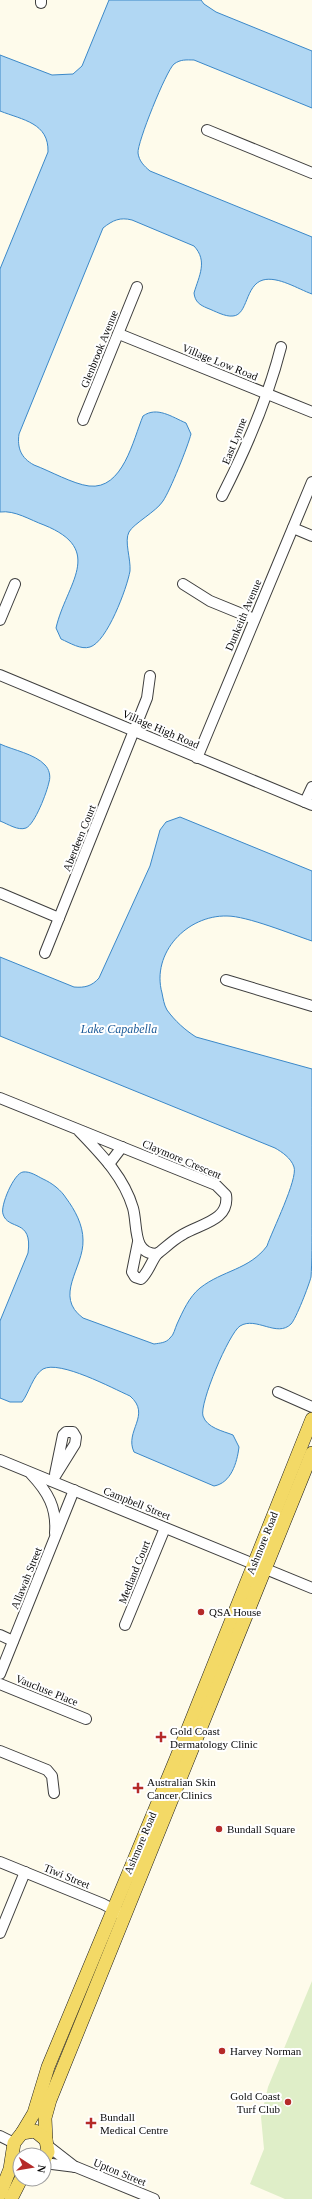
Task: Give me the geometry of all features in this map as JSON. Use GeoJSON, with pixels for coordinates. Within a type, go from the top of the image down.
{"type":"FeatureCollection","features":[{"type":"Feature","properties":{"kind":"main road","name":"Ashmore Road"},"geometry":{"type":"LineString","coordinates":[[47,2147],[45,2118],[50,2100],[125,1916],[259,1567],[312,1420]]}},
{"type":"Feature","properties":{"kind":"main road","name":"Ashmore Road"},"geometry":{"type":"LineString","coordinates":[[18,2147],[22,2133],[34,2114],[44,2076],[112,1909],[259,1567],[312,1453]]}},
{"type":"Feature","properties":{"kind":"main road"},"geometry":{"type":"LineString","coordinates":[[22,2133],[35,2131],[47,2143]]}},
{"type":"Feature","properties":{"kind":"main road"},"geometry":{"type":"LineString","coordinates":[[0,2194],[12,2164]]}},
{"type":"Feature","properties":{"kind":"main road"},"geometry":{"type":"LineString","coordinates":[[11,2199],[17,2187]]}},
{"type":"Feature","properties":{"kind":"street"},"geometry":{"type":"LineString","coordinates":[[207,130],[312,173]]}},
{"type":"Feature","properties":{"kind":"street","name":"Glenbrook Avenue"},"geometry":{"type":"LineString","coordinates":[[83,420],[137,287]]}},
{"type":"Feature","properties":{"kind":"street","name":"Village Low Road"},"geometry":{"type":"LineString","coordinates":[[119,334],[312,412]]}},
{"type":"Feature","properties":{"kind":"street","name":"East Lynne"},"geometry":{"type":"LineString","coordinates":[[222,496],[235,471],[266,394],[281,347]]}},
{"type":"Feature","properties":{"kind":"street","name":"Dunkeith Avenue"},"geometry":{"type":"LineString","coordinates":[[197,758],[312,482]]}},
{"type":"Feature","properties":{"kind":"street"},"geometry":{"type":"LineString","coordinates":[[293,528],[312,536]]}},
{"type":"Feature","properties":{"kind":"street"},"geometry":{"type":"LineString","coordinates":[[0,620],[15,584]]}},
{"type":"Feature","properties":{"kind":"street"},"geometry":{"type":"LineString","coordinates":[[183,584],[210,601],[254,619]]}},
{"type":"Feature","properties":{"kind":"street","name":"Village High Road"},"geometry":{"type":"LineString","coordinates":[[0,675],[309,804]]}},
{"type":"Feature","properties":{"kind":"street","name":"Aberdeen Court"},"geometry":{"type":"LineString","coordinates":[[45,953],[147,698],[150,676]]}},
{"type":"Feature","properties":{"kind":"street"},"geometry":{"type":"LineString","coordinates":[[309,804],[312,787]]}},
{"type":"Feature","properties":{"kind":"street"},"geometry":{"type":"LineString","coordinates":[[0,893],[59,918]]}},
{"type":"Feature","properties":{"kind":"street"},"geometry":{"type":"LineString","coordinates":[[226,980],[312,1006]]}},
{"type":"Feature","properties":{"kind":"street","name":"Claymore Crescent"},"geometry":{"type":"LineString","coordinates":[[0,1098],[216,1184],[226,1194],[225,1207],[216,1219],[180,1236],[157,1254],[142,1278],[135,1277],[132,1272],[138,1242],[133,1209],[123,1182],[79,1130]]}},
{"type":"Feature","properties":{"kind":"street"},"geometry":{"type":"LineString","coordinates":[[109,1164],[122,1147]]}},
{"type":"Feature","properties":{"kind":"street"},"geometry":{"type":"LineString","coordinates":[[138,1242],[140,1247],[146,1252],[157,1254]]}},
{"type":"Feature","properties":{"kind":"street"},"geometry":{"type":"LineString","coordinates":[[278,1392],[312,1407]]}},
{"type":"Feature","properties":{"kind":"street","name":"Campbell Street"},"geometry":{"type":"LineString","coordinates":[[0,1460],[28,1472],[54,1478],[74,1490],[312,1588]]}},
{"type":"Feature","properties":{"kind":"street"},"geometry":{"type":"LineString","coordinates":[[28,1472],[43,1488],[51,1501],[55,1521],[54,1541]]}},
{"type":"Feature","properties":{"kind":"street","name":"Allawah Street"},"geometry":{"type":"LineString","coordinates":[[0,1674],[74,1490]]}},
{"type":"Feature","properties":{"kind":"street","name":"Medland Court"},"geometry":{"type":"LineString","coordinates":[[125,1625],[165,1528]]}},
{"type":"Feature","properties":{"kind":"street"},"geometry":{"type":"LineString","coordinates":[[1,1636],[13,1641]]}},
{"type":"Feature","properties":{"kind":"street","name":"Vaucluse Place"},"geometry":{"type":"LineString","coordinates":[[0,1684],[86,1719]]}},
{"type":"Feature","properties":{"kind":"street"},"geometry":{"type":"LineString","coordinates":[[0,1750],[47,1770],[52,1776],[54,1793]]}},
{"type":"Feature","properties":{"kind":"street","name":"Tiwi Street"},"geometry":{"type":"LineString","coordinates":[[0,1862],[112,1909],[125,1916]]}},
{"type":"Feature","properties":{"kind":"street"},"geometry":{"type":"LineString","coordinates":[[0,1933],[25,1872]]}},
{"type":"Feature","properties":{"kind":"street"},"geometry":{"type":"LineString","coordinates":[[0,2136],[12,2149]]}},
{"type":"Feature","properties":{"kind":"street","name":"Upton Street"},"geometry":{"type":"LineString","coordinates":[[47,2143],[76,2167]]}},
{"type":"Feature","properties":{"kind":"street","name":"Upton Street"},"geometry":{"type":"LineString","coordinates":[[52,2164],[76,2167],[154,2199]]}},
{"type":"Feature","properties":{"kind":"green space","name":"Gold Coast Turf Club"},"geometry":{"type":"Polygon","coordinates":[[[312,1981],[312,2199],[285,2199],[250,2184],[264,2149],[261,2117],[268,2087],[312,1981]]]}},
{"type":"Feature","properties":{"kind":"water"},"geometry":{"type":"Polygon","coordinates":[[[109,0],[201,0],[204,4],[216,12],[312,51],[312,108],[194,60],[177,62],[170,69],[159,93],[142,136],[138,153],[142,163],[150,171],[312,237],[312,294],[281,281],[269,279],[263,280],[257,283],[253,288],[238,314],[233,316],[223,315],[202,306],[195,299],[194,293],[200,275],[201,257],[194,246],[132,220],[117,220],[103,228],[19,434],[19,448],[23,456],[34,465],[69,480],[89,486],[101,485],[110,480],[118,472],[125,462],[143,416],[148,413],[159,412],[186,423],[191,434],[170,488],[163,501],[129,532],[127,545],[130,571],[121,601],[115,614],[103,635],[96,643],[90,647],[83,648],[61,639],[56,628],[77,569],[78,557],[73,545],[63,535],[44,525],[11,512],[0,512],[0,269],[48,152],[47,142],[39,129],[26,120],[0,111],[0,55],[52,75],[73,74],[82,66],[109,0]]]}},
{"type":"Feature","properties":{"kind":"water"},"geometry":{"type":"Polygon","coordinates":[[[0,744],[36,758],[48,768],[50,780],[43,800],[33,821],[23,829],[16,828],[0,821],[0,744]]]}},
{"type":"Feature","properties":{"kind":"water","name":"Lake Capabella"},"geometry":{"type":"Polygon","coordinates":[[[180,817],[312,871],[312,941],[246,919],[227,916],[212,917],[198,922],[186,929],[175,939],[167,951],[162,964],[160,978],[164,1004],[177,1022],[196,1037],[312,1069],[311,1277],[299,1309],[291,1324],[285,1328],[279,1329],[253,1323],[240,1326],[235,1331],[222,1354],[210,1384],[203,1409],[203,1416],[212,1426],[233,1435],[239,1447],[235,1466],[229,1477],[220,1484],[214,1486],[134,1452],[132,1437],[138,1417],[136,1403],[130,1396],[86,1376],[61,1368],[51,1367],[43,1369],[36,1375],[22,1402],[10,1402],[0,1398],[0,1321],[28,1253],[29,1242],[24,1230],[6,1219],[3,1214],[8,1190],[19,1174],[23,1172],[31,1173],[53,1185],[64,1195],[78,1218],[82,1229],[83,1240],[82,1250],[70,1291],[70,1300],[74,1309],[83,1318],[154,1344],[165,1342],[171,1337],[187,1304],[200,1288],[218,1277],[244,1265],[260,1254],[267,1246],[289,1193],[294,1167],[286,1156],[275,1148],[0,1036],[0,957],[74,987],[85,987],[94,983],[99,978],[150,866],[160,830],[166,822],[180,817]]]}},
{"type":"Feature","properties":{"kind":"place","name":"QSA House"},"geometry":{"type":"Point","coordinates":[201,1612]}},
{"type":"Feature","properties":{"kind":"place","name":"Gold Coast Dermatology Clinic"},"geometry":{"type":"Point","coordinates":[161,1737]}},
{"type":"Feature","properties":{"kind":"place","name":"Australian Skin Cancer Clinics"},"geometry":{"type":"Point","coordinates":[138,1788]}},
{"type":"Feature","properties":{"kind":"place","name":"Bundall Square"},"geometry":{"type":"Point","coordinates":[219,1829]}},
{"type":"Feature","properties":{"kind":"place","name":"Harvey Norman"},"geometry":{"type":"Point","coordinates":[222,2051]}},
{"type":"Feature","properties":{"kind":"place","name":"Gold Coast Turf Club"},"geometry":{"type":"Point","coordinates":[288,2102]}},
{"type":"Feature","properties":{"kind":"place","name":"Bundall Medical Centre"},"geometry":{"type":"Point","coordinates":[91,2123]}}]}
